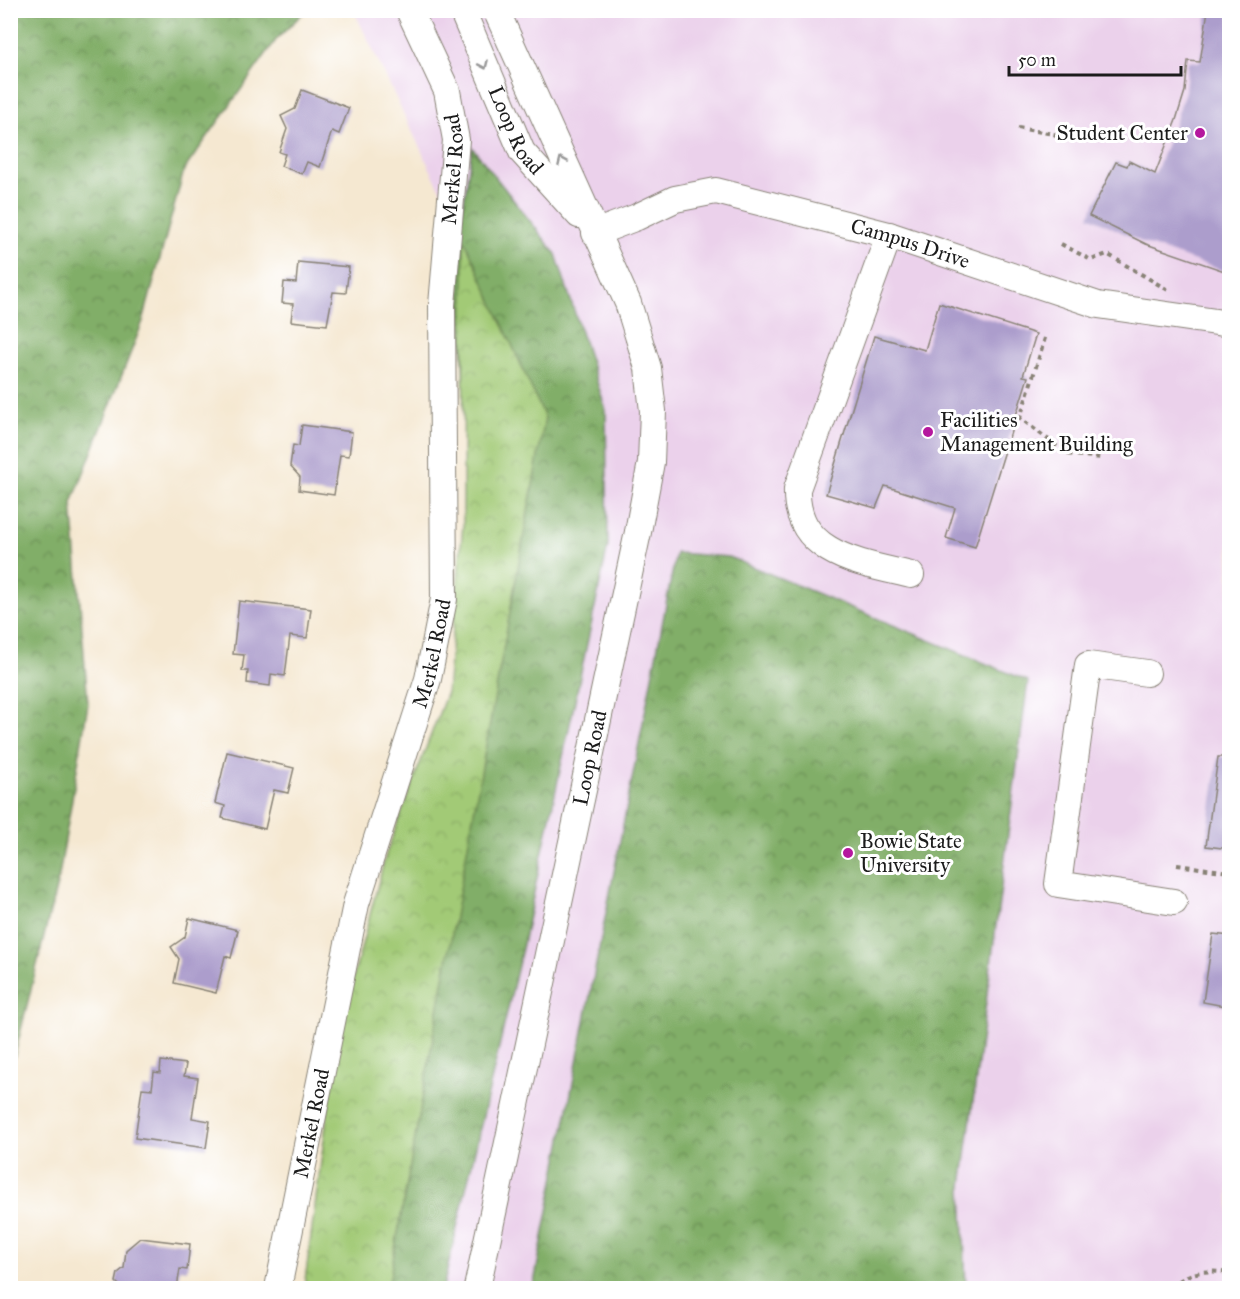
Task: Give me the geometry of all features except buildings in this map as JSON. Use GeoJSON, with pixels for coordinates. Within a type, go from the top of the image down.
{"type":"FeatureCollection","features":[{"type":"Feature","properties":{"kind":"street","name":"Merkel Road"},"geometry":{"type":"LineString","coordinates":[[278,1288],[356,904],[428,679],[444,599],[442,306],[456,140],[447,91],[408,10]]}},
{"type":"Feature","properties":{"kind":"street","name":"Loop Road"},"geometry":{"type":"LineString","coordinates":[[462,10],[522,152],[595,233]]}},
{"type":"Feature","properties":{"kind":"street","name":"Loop Road"},"geometry":{"type":"LineString","coordinates":[[477,1288],[651,462],[653,411],[648,368],[628,303],[496,10]]}},
{"type":"Feature","properties":{"kind":"street","name":"Campus Drive"},"geometry":{"type":"LineString","coordinates":[[595,233],[675,199],[716,191],[889,235],[1098,305],[1230,324]]}},
{"type":"Feature","properties":{"kind":"street"},"geometry":{"type":"LineString","coordinates":[[889,235],[797,489],[797,506],[802,522],[827,549],[850,560],[911,575]]}},
{"type":"Feature","properties":{"kind":"street"},"geometry":{"type":"LineString","coordinates":[[1147,673],[1088,665],[1058,884],[1174,902]]}},
{"type":"Feature","properties":{"kind":"path"},"geometry":{"type":"LineString","coordinates":[[1018,128],[1054,134],[1068,143]]}},
{"type":"Feature","properties":{"kind":"path"},"geometry":{"type":"LineString","coordinates":[[1061,244],[1091,260],[1107,254],[1144,278],[1175,293]]}},
{"type":"Feature","properties":{"kind":"path"},"geometry":{"type":"LineString","coordinates":[[1045,338],[1020,418],[1067,454],[1101,458]]}},
{"type":"Feature","properties":{"kind":"path"},"geometry":{"type":"LineString","coordinates":[[1177,865],[1230,872]]}},
{"type":"Feature","properties":{"kind":"path"},"geometry":{"type":"LineString","coordinates":[[1173,1288],[1178,1280],[1189,1274],[1230,1273]]}},
{"type":"Feature","properties":{"kind":"shaded area","name":"Bowie State University"},"geometry":{"type":"Polygon","coordinates":[[[354,11],[1229,11],[1229,1288],[388,1288],[545,418],[464,239],[354,11]]]}},
{"type":"Feature","properties":{"kind":"green space"},"geometry":{"type":"Polygon","coordinates":[[[11,10],[305,11],[276,40],[184,170],[143,321],[72,503],[88,704],[59,876],[11,1070],[11,10]]]}},
{"type":"Feature","properties":{"kind":"green space"},"geometry":{"type":"Polygon","coordinates":[[[472,147],[556,254],[606,410],[608,546],[523,944],[443,1288],[305,1288],[453,697],[469,521],[458,242],[472,147]]]}},
{"type":"Feature","properties":{"kind":"green space"},"geometry":{"type":"Polygon","coordinates":[[[464,239],[545,418],[388,1288],[304,1288],[338,1035],[386,854],[447,692],[463,525],[464,239]]]}},
{"type":"Feature","properties":{"kind":"green space"},"geometry":{"type":"Polygon","coordinates":[[[676,553],[729,557],[1028,681],[962,1186],[966,1288],[533,1288],[676,553]]]}},
{"type":"Feature","properties":{"kind":"place","name":"Student Center"},"geometry":{"type":"Point","coordinates":[1200,133]}},
{"type":"Feature","properties":{"kind":"place","name":"Facilities Management Building"},"geometry":{"type":"Point","coordinates":[928,432]}},
{"type":"Feature","properties":{"kind":"place","name":"Bowie State University"},"geometry":{"type":"Point","coordinates":[848,853]}}]}
